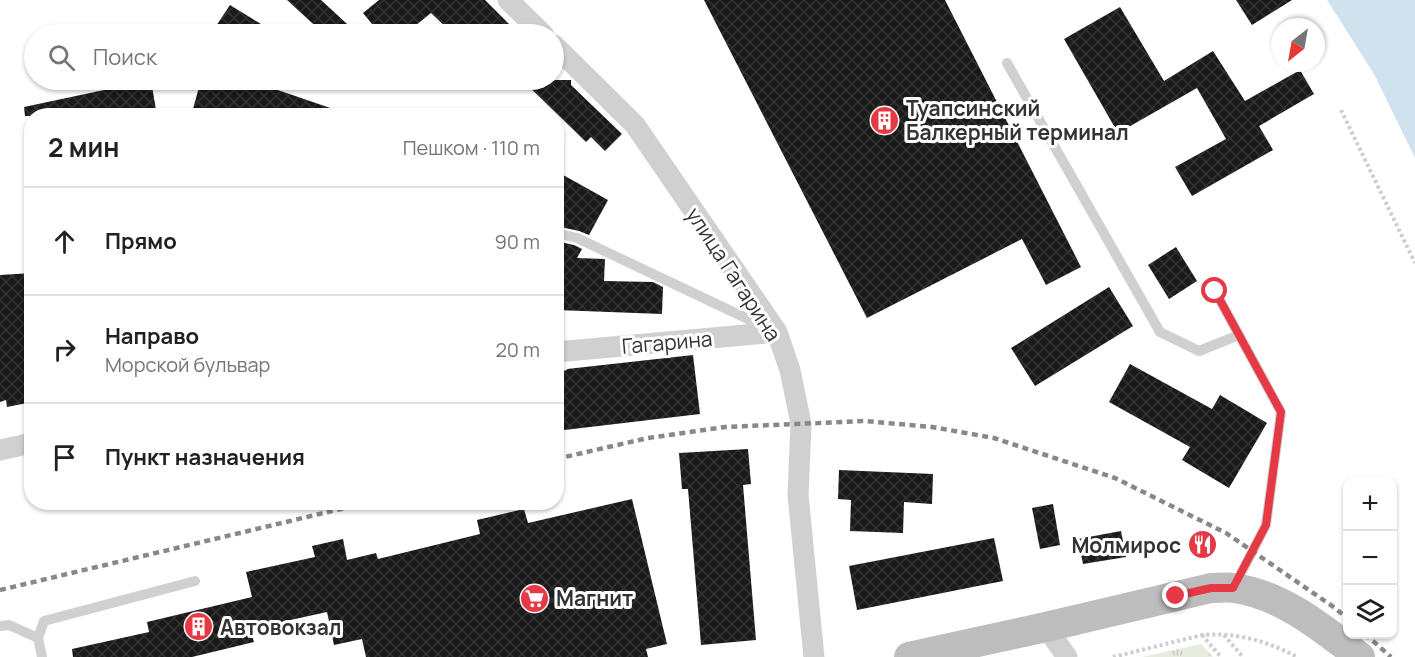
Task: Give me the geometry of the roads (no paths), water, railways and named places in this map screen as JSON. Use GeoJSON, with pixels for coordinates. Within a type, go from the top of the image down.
{"type":"FeatureCollection","features":[{"type":"Feature","properties":{"kind":"street"},"geometry":{"type":"LineString","coordinates":[[508,0],[533,24]]}},
{"type":"Feature","properties":{"kind":"street","name":"улица Гагарина"},"geometry":{"type":"LineString","coordinates":[[564,55],[635,125],[777,332],[790,370],[801,424],[798,495],[814,657]]}},
{"type":"Feature","properties":{"kind":"street","name":"Гагарина"},"geometry":{"type":"LineString","coordinates":[[564,351],[777,332]]}},
{"type":"Feature","properties":{"kind":"street"},"geometry":{"type":"LineString","coordinates":[[0,450],[24,445]]}},
{"type":"Feature","properties":{"kind":"street"},"geometry":{"type":"LineString","coordinates":[[909,657],[1211,588],[1233,588],[1262,595],[1284,604],[1324,630],[1359,657]]}},
{"type":"Feature","properties":{"kind":"street"},"geometry":{"type":"LineString","coordinates":[[1046,627],[1067,657]]}},
{"type":"Feature","properties":{"kind":"lane"},"geometry":{"type":"LineString","coordinates":[[1007,63],[1160,332],[1199,351],[1239,334]]}},
{"type":"Feature","properties":{"kind":"lane"},"geometry":{"type":"LineString","coordinates":[[564,235],[577,238],[777,332]]}},
{"type":"Feature","properties":{"kind":"lane"},"geometry":{"type":"LineString","coordinates":[[1215,291],[1281,412],[1266,525],[1233,588]]}},
{"type":"Feature","properties":{"kind":"lane"},"geometry":{"type":"LineString","coordinates":[[42,657],[38,639],[44,621],[195,581]]}},
{"type":"Feature","properties":{"kind":"lane"},"geometry":{"type":"LineString","coordinates":[[0,626],[9,625],[38,639]]}},
{"type":"Feature","properties":{"kind":"water"},"geometry":{"type":"Polygon","coordinates":[[[1327,0],[1415,0],[1415,158],[1374,74],[1327,0]]]}},
{"type":"Feature","properties":{"kind":"railway"},"geometry":{"type":"LineString","coordinates":[[564,457],[648,438],[725,427],[865,421],[932,427],[994,438],[1115,478],[1226,533],[1343,615]]}},
{"type":"Feature","properties":{"kind":"railway"},"geometry":{"type":"LineString","coordinates":[[0,590],[336,510]]}},
{"type":"Feature","properties":{"kind":"railway"},"geometry":{"type":"LineString","coordinates":[[1371,639],[1391,657]]}},
{"type":"Feature","properties":{"kind":"place","name":"Туапсинский Балкерный терминал"},"geometry":{"type":"Point","coordinates":[885,120]}},
{"type":"Feature","properties":{"kind":"place","name":"Молмирос"},"geometry":{"type":"Point","coordinates":[1202,545]}},
{"type":"Feature","properties":{"kind":"place","name":"Магнит"},"geometry":{"type":"Point","coordinates":[535,598]}},
{"type":"Feature","properties":{"kind":"place","name":"Автовокзал"},"geometry":{"type":"Point","coordinates":[199,627]}}]}
